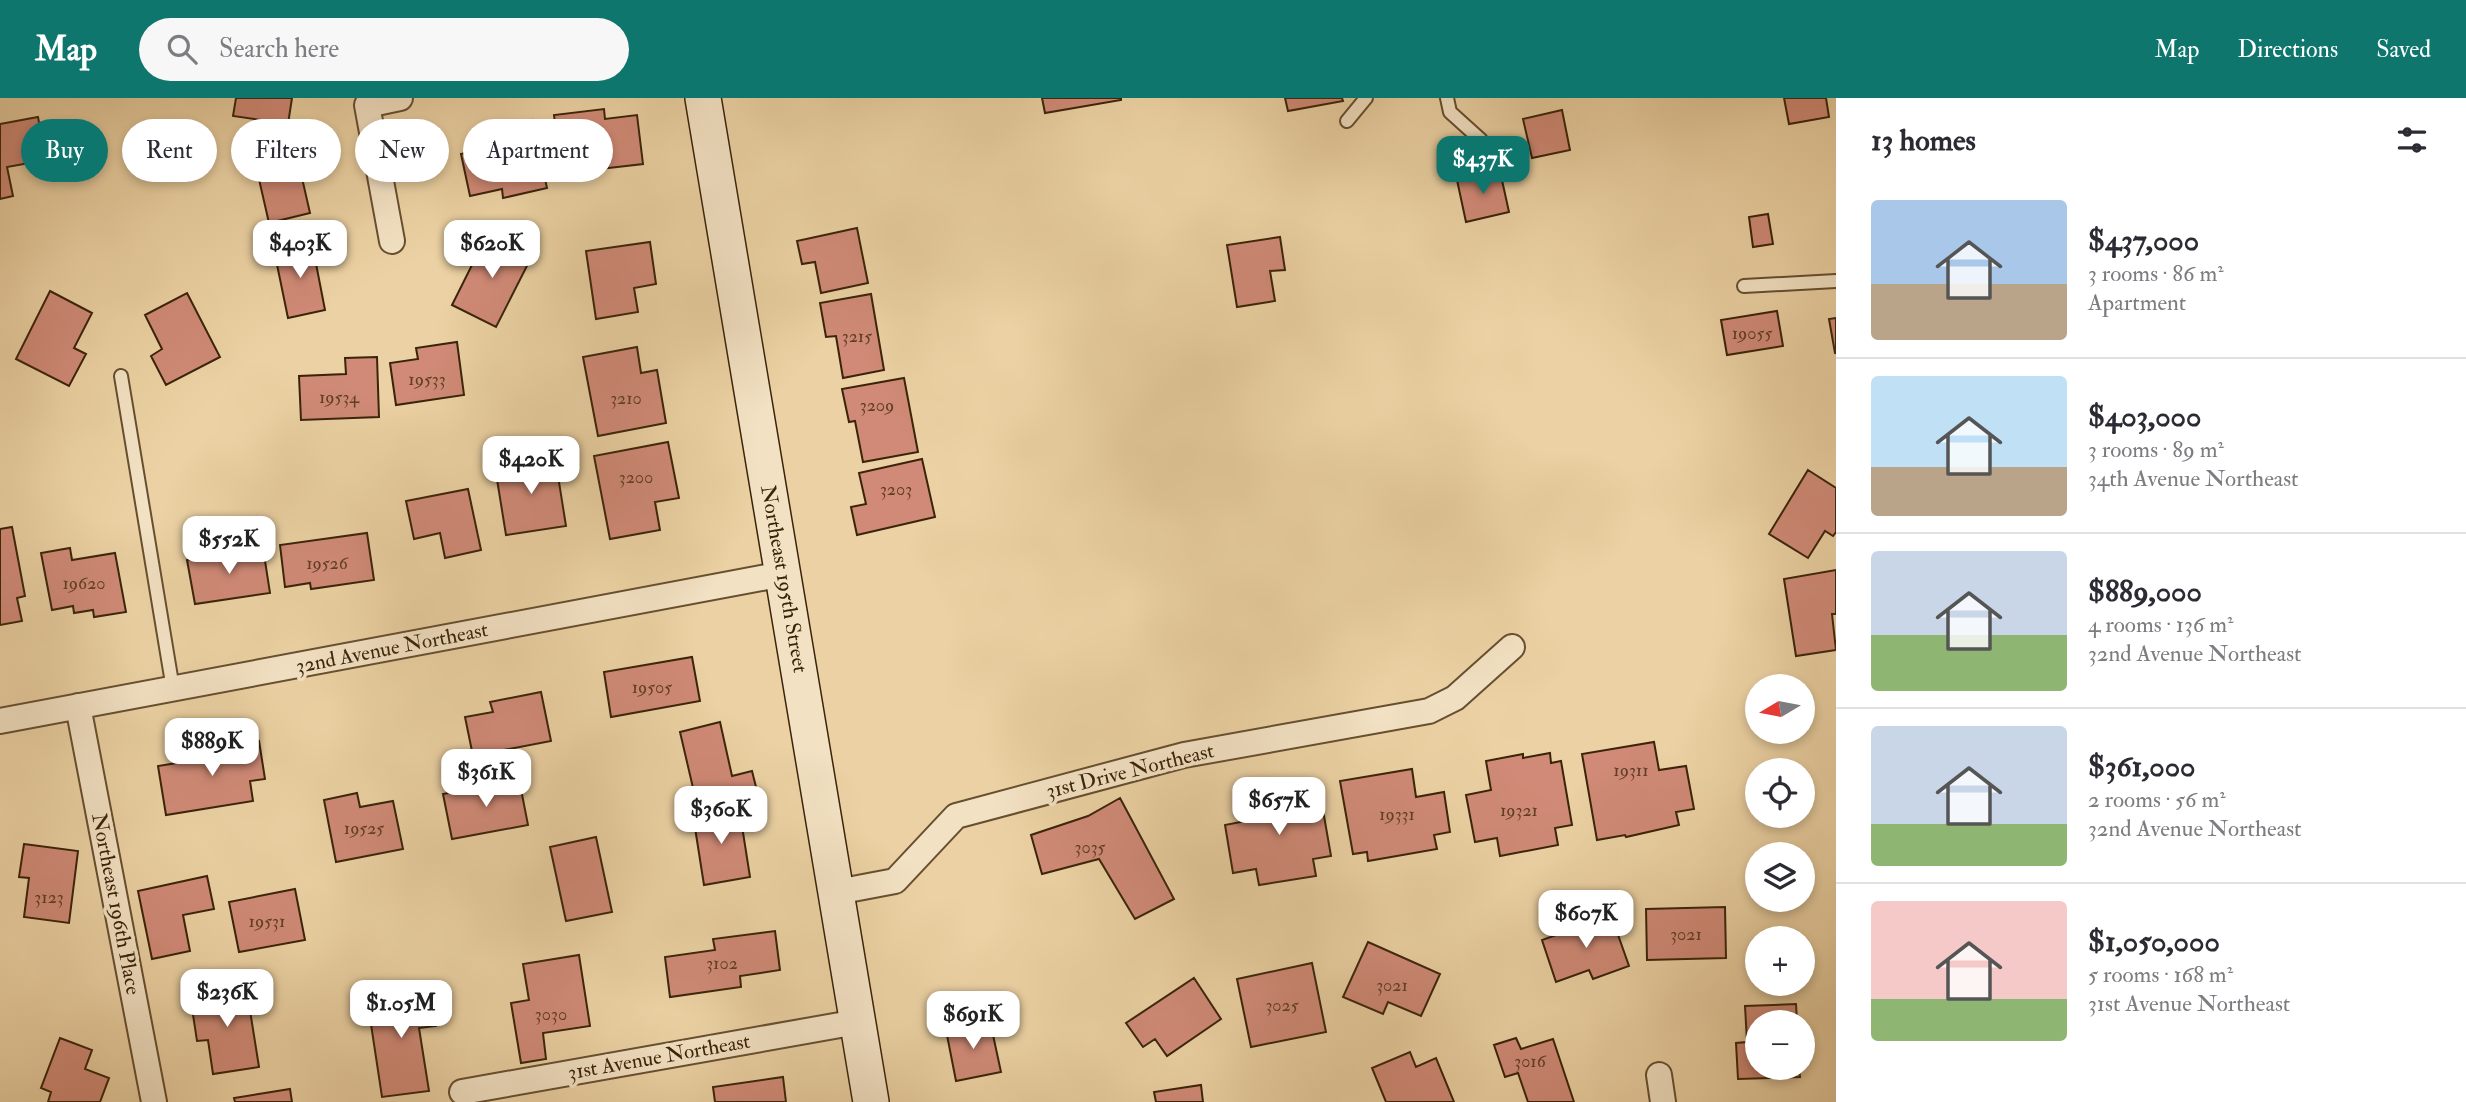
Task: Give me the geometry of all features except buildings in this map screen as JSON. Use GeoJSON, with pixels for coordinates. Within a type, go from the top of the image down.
{"type":"FeatureCollection","features":[{"type":"Feature","properties":{"kind":"street"},"geometry":{"type":"LineString","coordinates":[[393,241],[367,105],[400,98]]}},
{"type":"Feature","properties":{"kind":"street","name":"Northeast 195th Street"},"geometry":{"type":"LineString","coordinates":[[703,98],[838,892],[871,1102]]}},
{"type":"Feature","properties":{"kind":"street","name":"32nd Avenue Northeast"},"geometry":{"type":"LineString","coordinates":[[0,720],[783,575]]}},
{"type":"Feature","properties":{"kind":"street","name":"31st Drive Northeast"},"geometry":{"type":"LineString","coordinates":[[838,892],[895,881],[956,816],[1184,755],[1429,712],[1455,698],[1512,647]]}},
{"type":"Feature","properties":{"kind":"street","name":"Northeast 196th Place"},"geometry":{"type":"LineString","coordinates":[[78,706],[153,1102]]}},
{"type":"Feature","properties":{"kind":"street","name":"31st Avenue Northeast"},"geometry":{"type":"LineString","coordinates":[[462,1092],[857,1022]]}},
{"type":"Feature","properties":{"kind":"street"},"geometry":{"type":"LineString","coordinates":[[1659,1075],[1663,1102]]}},
{"type":"Feature","properties":{"kind":"lane"},"geometry":{"type":"LineString","coordinates":[[1347,121],[1366,98]]}},
{"type":"Feature","properties":{"kind":"lane"},"geometry":{"type":"LineString","coordinates":[[1447,98],[1450,112],[1482,140]]}},
{"type":"Feature","properties":{"kind":"lane"},"geometry":{"type":"LineString","coordinates":[[1744,286],[1836,281]]}},
{"type":"Feature","properties":{"kind":"lane"},"geometry":{"type":"LineString","coordinates":[[121,376],[173,689]]}}]}
